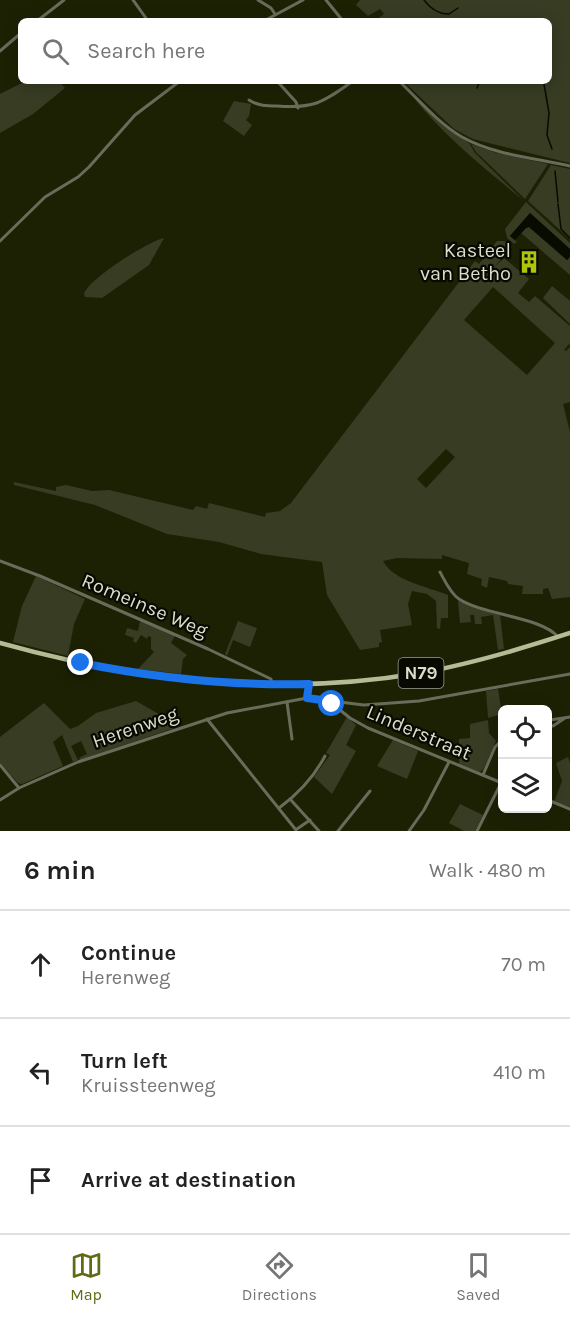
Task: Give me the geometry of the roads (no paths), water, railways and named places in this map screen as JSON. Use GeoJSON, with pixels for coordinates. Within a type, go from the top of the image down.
{"type":"FeatureCollection","features":[{"type":"Feature","properties":{"kind":"main road","name":"N79"},"geometry":{"type":"LineString","coordinates":[[0,643],[81,663],[136,673],[197,681],[309,684],[353,682],[431,671],[489,658],[570,633]]}},
{"type":"Feature","properties":{"kind":"street"},"geometry":{"type":"LineString","coordinates":[[41,18],[64,0]]}},
{"type":"Feature","properties":{"kind":"street"},"geometry":{"type":"LineString","coordinates":[[133,0],[146,18]]}},
{"type":"Feature","properties":{"kind":"street"},"geometry":{"type":"LineString","coordinates":[[258,0],[266,4],[275,14]]}},
{"type":"Feature","properties":{"kind":"street"},"geometry":{"type":"LineString","coordinates":[[269,18],[303,0]]}},
{"type":"Feature","properties":{"kind":"street"},"geometry":{"type":"LineString","coordinates":[[326,0],[341,18]]}},
{"type":"Feature","properties":{"kind":"street"},"geometry":{"type":"LineString","coordinates":[[0,51],[18,36]]}},
{"type":"Feature","properties":{"kind":"street"},"geometry":{"type":"LineString","coordinates":[[0,241],[45,197],[78,177],[89,167],[135,115],[176,84]]}},
{"type":"Feature","properties":{"kind":"street"},"geometry":{"type":"LineString","coordinates":[[280,84],[296,102],[298,108]]}},
{"type":"Feature","properties":{"kind":"street"},"geometry":{"type":"LineString","coordinates":[[249,100],[262,106],[305,108],[320,102],[348,84]]}},
{"type":"Feature","properties":{"kind":"street"},"geometry":{"type":"LineString","coordinates":[[402,84],[442,122],[463,137],[497,151],[570,166]]}},
{"type":"Feature","properties":{"kind":"street","name":"Romeinse Weg"},"geometry":{"type":"LineString","coordinates":[[0,561],[225,656],[271,679],[272,684]]}},
{"type":"Feature","properties":{"kind":"street"},"geometry":{"type":"LineString","coordinates":[[440,572],[453,594],[459,599],[543,626],[554,631],[558,637]]}},
{"type":"Feature","properties":{"kind":"street","name":"Herenweg"},"geometry":{"type":"LineString","coordinates":[[0,800],[19,788],[78,762],[207,719],[307,698],[364,705],[419,701],[570,674]]}},
{"type":"Feature","properties":{"kind":"street"},"geometry":{"type":"LineString","coordinates":[[307,698],[309,684]]}},
{"type":"Feature","properties":{"kind":"street","name":"Linderstraat"},"geometry":{"type":"LineString","coordinates":[[329,701],[358,723],[498,781]]}},
{"type":"Feature","properties":{"kind":"street"},"geometry":{"type":"LineString","coordinates":[[287,702],[292,739]]}},
{"type":"Feature","properties":{"kind":"street"},"geometry":{"type":"LineString","coordinates":[[568,717],[553,726],[548,725],[550,720],[568,717]]}},
{"type":"Feature","properties":{"kind":"street"},"geometry":{"type":"LineString","coordinates":[[207,719],[296,830],[310,820]]}},
{"type":"Feature","properties":{"kind":"street"},"geometry":{"type":"LineString","coordinates":[[483,775],[498,744]]}},
{"type":"Feature","properties":{"kind":"street"},"geometry":{"type":"LineString","coordinates":[[279,808],[290,800],[313,775],[325,756]]}},
{"type":"Feature","properties":{"kind":"street"},"geometry":{"type":"LineString","coordinates":[[410,831],[424,810],[449,762]]}},
{"type":"Feature","properties":{"kind":"street"},"geometry":{"type":"LineString","coordinates":[[0,765],[19,788]]}},
{"type":"Feature","properties":{"kind":"street"},"geometry":{"type":"LineString","coordinates":[[338,831],[370,791]]}},
{"type":"Feature","properties":{"kind":"street"},"geometry":{"type":"LineString","coordinates":[[477,831],[498,791]]}},
{"type":"Feature","properties":{"kind":"street"},"geometry":{"type":"LineString","coordinates":[[290,800],[319,831]]}},
{"type":"Feature","properties":{"kind":"street"},"geometry":{"type":"LineString","coordinates":[[552,802],[570,809]]}},
{"type":"Feature","properties":{"kind":"waterway"},"geometry":{"type":"LineString","coordinates":[[424,0],[441,13],[449,14],[458,8]]}},
{"type":"Feature","properties":{"kind":"waterway"},"geometry":{"type":"LineString","coordinates":[[477,88],[479,84]]}},
{"type":"Feature","properties":{"kind":"waterway"},"geometry":{"type":"LineString","coordinates":[[544,84],[549,113],[547,135],[552,149]]}},
{"type":"Feature","properties":{"kind":"waterway"},"geometry":{"type":"LineString","coordinates":[[555,171],[558,202]]}},
{"type":"Feature","properties":{"kind":"waterway"},"geometry":{"type":"LineString","coordinates":[[558,204],[561,229],[570,238]]}},
{"type":"Feature","properties":{"kind":"place","name":"Kasteel van Betho"},"geometry":{"type":"Point","coordinates":[529,262]}}]}
